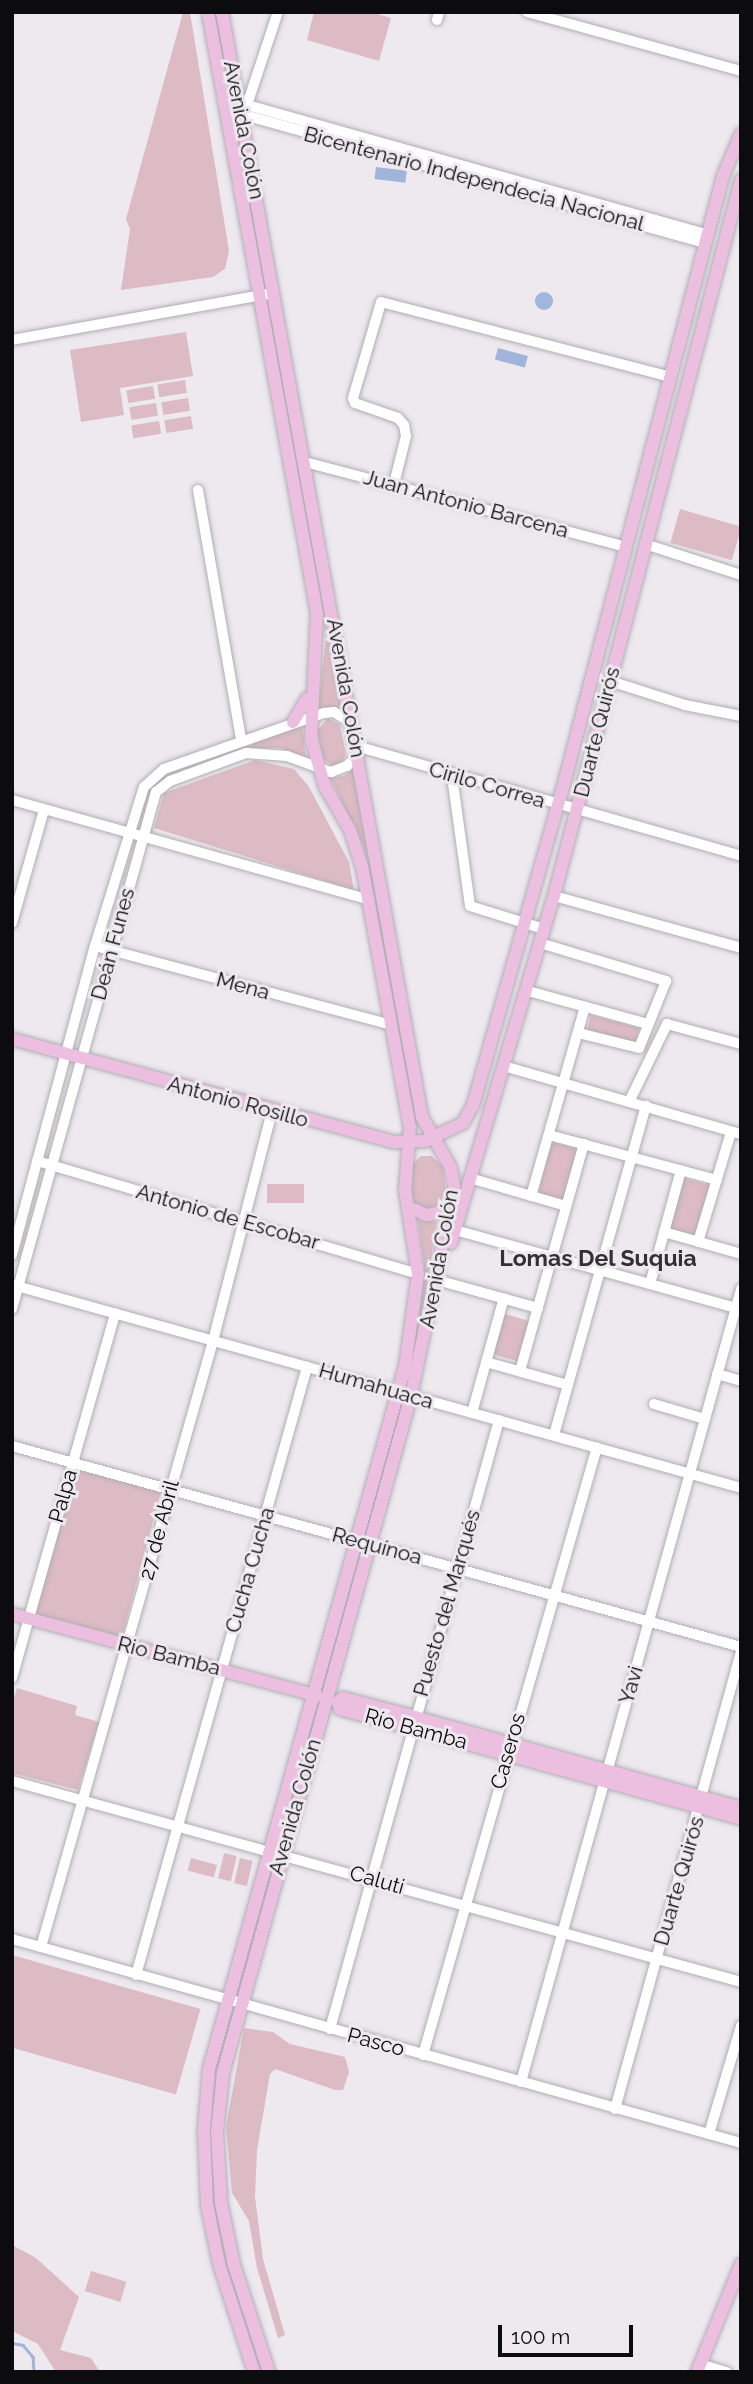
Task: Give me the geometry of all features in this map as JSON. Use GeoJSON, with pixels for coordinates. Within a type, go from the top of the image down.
{"type":"FeatureCollection","features":[{"type":"Feature","properties":{"kind":"main road","name":"Avenida Colón"},"geometry":{"type":"LineString","coordinates":[[208,12],[317,613],[319,638],[309,717],[319,770],[355,841],[369,900],[410,1144],[404,1177],[418,1274],[416,1315],[405,1394]]}},
{"type":"Feature","properties":{"kind":"main road","name":"Avenida Colón"},"geometry":{"type":"LineString","coordinates":[[222,12],[244,114],[421,1109],[432,1139],[453,1175],[451,1210],[437,1280],[363,1542],[312,1695],[226,2000],[206,2089],[204,2170],[219,2264],[254,2372]]}},
{"type":"Feature","properties":{"kind":"main road","name":"Duarte Quirós"},"geometry":{"type":"LineString","coordinates":[[410,1144],[432,1139],[458,1127],[470,1112],[558,805],[706,238],[727,163],[741,134]]}},
{"type":"Feature","properties":{"kind":"main road","name":"Duarte Quirós"},"geometry":{"type":"LineString","coordinates":[[437,1280],[473,1179],[507,1067],[741,180]]}},
{"type":"Feature","properties":{"kind":"main road"},"geometry":{"type":"LineString","coordinates":[[293,722],[312,689]]}},
{"type":"Feature","properties":{"kind":"main road","name":"Antonio Rosillo"},"geometry":{"type":"LineString","coordinates":[[12,1039],[272,1111],[410,1144]]}},
{"type":"Feature","properties":{"kind":"main road"},"geometry":{"type":"LineString","coordinates":[[408,1207],[428,1215],[464,1204]]}},
{"type":"Feature","properties":{"kind":"main road","name":"Avenida Colón"},"geometry":{"type":"LineString","coordinates":[[270,2372],[229,2245],[218,2176],[221,2087],[240,2004],[282,1854],[331,1700],[363,1542]]}},
{"type":"Feature","properties":{"kind":"main road","name":"Rio Bamba"},"geometry":{"type":"LineString","coordinates":[[12,1614],[331,1700]]}},
{"type":"Feature","properties":{"kind":"main road","name":"Río Bamba"},"geometry":{"type":"LineString","coordinates":[[331,1700],[340,1709],[413,1722],[701,1802],[741,1808]]}},
{"type":"Feature","properties":{"kind":"main road","name":"Río Bamba"},"geometry":{"type":"LineString","coordinates":[[701,1802],[741,1819]]}},
{"type":"Feature","properties":{"kind":"main road"},"geometry":{"type":"LineString","coordinates":[[699,2368],[741,2264]]}},
{"type":"Feature","properties":{"kind":"street"},"geometry":{"type":"LineString","coordinates":[[244,114],[278,12]]}},
{"type":"Feature","properties":{"kind":"street"},"geometry":{"type":"LineString","coordinates":[[527,12],[741,71]]}},
{"type":"Feature","properties":{"kind":"street","name":"Bicentenario Independecia Nacional"},"geometry":{"type":"LineString","coordinates":[[244,114],[432,157],[706,238]]}},
{"type":"Feature","properties":{"kind":"street","name":"Bicentenario Independecia Nacional"},"geometry":{"type":"LineString","coordinates":[[244,114],[398,158],[706,238]]}},
{"type":"Feature","properties":{"kind":"street"},"geometry":{"type":"LineString","coordinates":[[398,158],[432,157]]}},
{"type":"Feature","properties":{"kind":"street"},"geometry":{"type":"LineString","coordinates":[[12,340],[274,292]]}},
{"type":"Feature","properties":{"kind":"street"},"geometry":{"type":"LineString","coordinates":[[394,484],[406,436],[404,425],[398,418],[355,403],[353,398],[381,302],[670,377]]}},
{"type":"Feature","properties":{"kind":"street","name":"Juan Antonio Barcena"},"geometry":{"type":"LineString","coordinates":[[304,462],[627,547]]}},
{"type":"Feature","properties":{"kind":"street"},"geometry":{"type":"LineString","coordinates":[[198,491],[241,739]]}},
{"type":"Feature","properties":{"kind":"street"},"geometry":{"type":"LineString","coordinates":[[645,544],[741,575]]}},
{"type":"Feature","properties":{"kind":"street"},"geometry":{"type":"LineString","coordinates":[[610,681],[685,705],[741,716]]}},
{"type":"Feature","properties":{"kind":"street","name":"Deán Funes"},"geometry":{"type":"LineString","coordinates":[[12,1255],[95,946],[140,795],[155,775],[241,739],[309,717],[334,712],[352,724]]}},
{"type":"Feature","properties":{"kind":"street"},"geometry":{"type":"LineString","coordinates":[[319,770],[342,769],[357,750]]}},
{"type":"Feature","properties":{"kind":"street","name":"Cirilo Correa"},"geometry":{"type":"LineString","coordinates":[[357,750],[741,856]]}},
{"type":"Feature","properties":{"kind":"street","name":"Deán Funes"},"geometry":{"type":"LineString","coordinates":[[12,1308],[15,1285],[153,798],[170,781],[255,752],[287,756],[319,770]]}},
{"type":"Feature","properties":{"kind":"street"},"geometry":{"type":"LineString","coordinates":[[452,776],[470,906],[544,929]]}},
{"type":"Feature","properties":{"kind":"street"},"geometry":{"type":"LineString","coordinates":[[12,800],[369,900]]}},
{"type":"Feature","properties":{"kind":"street"},"geometry":{"type":"LineString","coordinates":[[12,923],[44,810]]}},
{"type":"Feature","properties":{"kind":"street"},"geometry":{"type":"LineString","coordinates":[[554,895],[741,948]]}},
{"type":"Feature","properties":{"kind":"street"},"geometry":{"type":"LineString","coordinates":[[540,943],[665,978],[638,1049],[578,1032]]}},
{"type":"Feature","properties":{"kind":"street","name":"Mena"},"geometry":{"type":"LineString","coordinates":[[95,946],[392,1025]]}},
{"type":"Feature","properties":{"kind":"street"},"geometry":{"type":"LineString","coordinates":[[528,991],[648,1024]]}},
{"type":"Feature","properties":{"kind":"street"},"geometry":{"type":"LineString","coordinates":[[531,1196],[585,1007]]}},
{"type":"Feature","properties":{"kind":"street"},"geometry":{"type":"LineString","coordinates":[[629,1101],[663,1028],[673,1024],[741,1044]]}},
{"type":"Feature","properties":{"kind":"street"},"geometry":{"type":"LineString","coordinates":[[507,1067],[736,1133],[717,1180],[698,1242]]}},
{"type":"Feature","properties":{"kind":"street"},"geometry":{"type":"LineString","coordinates":[[554,1435],[646,1106]]}},
{"type":"Feature","properties":{"kind":"street","name":"27 de Abril"},"geometry":{"type":"LineString","coordinates":[[41,1947],[213,1340],[272,1111]]}},
{"type":"Feature","properties":{"kind":"street"},"geometry":{"type":"LineString","coordinates":[[549,1135],[717,1180]]}},
{"type":"Feature","properties":{"kind":"street"},"geometry":{"type":"LineString","coordinates":[[520,1371],[584,1144]]}},
{"type":"Feature","properties":{"kind":"street","name":"Antonio de Escobar"},"geometry":{"type":"LineString","coordinates":[[37,1161],[418,1274]]}},
{"type":"Feature","properties":{"kind":"street"},"geometry":{"type":"LineString","coordinates":[[650,1284],[681,1170]]}},
{"type":"Feature","properties":{"kind":"street"},"geometry":{"type":"LineString","coordinates":[[473,1179],[566,1206]]}},
{"type":"Feature","properties":{"kind":"street"},"geometry":{"type":"LineString","coordinates":[[451,1210],[455,1230],[738,1308]]}},
{"type":"Feature","properties":{"kind":"street"},"geometry":{"type":"LineString","coordinates":[[664,1232],[741,1254]]}},
{"type":"Feature","properties":{"kind":"street"},"geometry":{"type":"LineString","coordinates":[[437,1280],[538,1308]]}},
{"type":"Feature","properties":{"kind":"street","name":"Humahuaca"},"geometry":{"type":"LineString","coordinates":[[15,1285],[741,1488]]}},
{"type":"Feature","properties":{"kind":"street","name":"Yavi"},"geometry":{"type":"LineString","coordinates":[[521,2082],[560,1931],[738,1308],[741,1289]]}},
{"type":"Feature","properties":{"kind":"street"},"geometry":{"type":"LineString","coordinates":[[472,1413],[505,1298]]}},
{"type":"Feature","properties":{"kind":"street","name":"Palpa"},"geometry":{"type":"LineString","coordinates":[[12,1678],[115,1313]]}},
{"type":"Feature","properties":{"kind":"street"},"geometry":{"type":"LineString","coordinates":[[486,1362],[568,1385]]}},
{"type":"Feature","properties":{"kind":"street","name":"Cucha Cucha"},"geometry":{"type":"LineString","coordinates":[[136,1975],[307,1367]]}},
{"type":"Feature","properties":{"kind":"street"},"geometry":{"type":"LineString","coordinates":[[717,1374],[741,1381]]}},
{"type":"Feature","properties":{"kind":"street"},"geometry":{"type":"LineString","coordinates":[[654,1404],[705,1419]]}},
{"type":"Feature","properties":{"kind":"street","name":"Puesto del Marqués"},"geometry":{"type":"LineString","coordinates":[[330,2029],[413,1722],[499,1420]]}},
{"type":"Feature","properties":{"kind":"street","name":"Requínoa"},"geometry":{"type":"LineString","coordinates":[[12,1446],[741,1647]]}},
{"type":"Feature","properties":{"kind":"street","name":"Caseros"},"geometry":{"type":"LineString","coordinates":[[423,2055],[597,1447]]}},
{"type":"Feature","properties":{"kind":"street","name":"Duarte Quirós"},"geometry":{"type":"LineString","coordinates":[[615,2109],[741,1653]]}},
{"type":"Feature","properties":{"kind":"street","name":"Caluti"},"geometry":{"type":"LineString","coordinates":[[12,1781],[741,1982]]}},
{"type":"Feature","properties":{"kind":"street","name":"Pasco"},"geometry":{"type":"LineString","coordinates":[[12,1939],[741,2143]]}},
{"type":"Feature","properties":{"kind":"street"},"geometry":{"type":"LineString","coordinates":[[709,2134],[741,2026]]}},
{"type":"Feature","properties":{"kind":"street"},"geometry":{"type":"LineString","coordinates":[[699,2368],[727,2372]]}},
{"type":"Feature","properties":{"kind":"shaded area"},"geometry":{"type":"Polygon","coordinates":[[[183,12],[190,12],[229,251],[225,269],[213,277],[121,290],[130,229],[126,219],[183,12]]]}},
{"type":"Feature","properties":{"kind":"shaded area"},"geometry":{"type":"Polygon","coordinates":[[[314,12],[371,12],[391,18],[379,61],[307,40],[314,12]]]}},
{"type":"Feature","properties":{"kind":"shaded area"},"geometry":{"type":"Polygon","coordinates":[[[186,332],[193,376],[120,388],[124,415],[81,422],[70,350],[186,332]]]}},
{"type":"Feature","properties":{"kind":"shaded area"},"geometry":{"type":"Polygon","coordinates":[[[185,380],[187,393],[159,397],[157,384],[185,380]]]}},
{"type":"Feature","properties":{"kind":"shaded area"},"geometry":{"type":"Polygon","coordinates":[[[153,386],[155,399],[128,403],[126,390],[153,386]]]}},
{"type":"Feature","properties":{"kind":"shaded area"},"geometry":{"type":"Polygon","coordinates":[[[188,398],[190,411],[163,415],[161,402],[188,398]]]}},
{"type":"Feature","properties":{"kind":"shaded area"},"geometry":{"type":"Polygon","coordinates":[[[156,403],[158,416],[131,420],[129,407],[156,403]]]}},
{"type":"Feature","properties":{"kind":"shaded area"},"geometry":{"type":"Polygon","coordinates":[[[191,416],[193,429],[166,433],[164,420],[191,416]]]}},
{"type":"Feature","properties":{"kind":"shaded area"},"geometry":{"type":"Polygon","coordinates":[[[159,421],[161,434],[133,438],[131,425],[159,421]]]}},
{"type":"Feature","properties":{"kind":"shaded area"},"geometry":{"type":"Polygon","coordinates":[[[680,509],[741,526],[732,560],[670,543],[680,509]]]}},
{"type":"Feature","properties":{"kind":"shaded area"},"geometry":{"type":"Polygon","coordinates":[[[327,630],[341,709],[318,708],[327,630]]]}},
{"type":"Feature","properties":{"kind":"shaded area"},"geometry":{"type":"Polygon","coordinates":[[[328,718],[340,725],[346,754],[341,764],[333,766],[323,759],[317,731],[328,718]]]}},
{"type":"Feature","properties":{"kind":"shaded area"},"geometry":{"type":"Polygon","coordinates":[[[302,724],[306,758],[280,748],[251,748],[254,742],[302,724]]]}},
{"type":"Feature","properties":{"kind":"shaded area"},"geometry":{"type":"Polygon","coordinates":[[[255,760],[294,769],[309,787],[349,862],[354,890],[154,828],[164,793],[255,760]]]}},
{"type":"Feature","properties":{"kind":"shaded area"},"geometry":{"type":"Polygon","coordinates":[[[353,769],[368,855],[330,778],[344,776],[353,769]]]}},
{"type":"Feature","properties":{"kind":"shaded area"},"geometry":{"type":"Polygon","coordinates":[[[591,1015],[639,1028],[635,1042],[587,1029],[591,1015]]]}},
{"type":"Feature","properties":{"kind":"shaded area"},"geometry":{"type":"Polygon","coordinates":[[[551,1142],[579,1149],[566,1200],[538,1193],[551,1142]]]}},
{"type":"Feature","properties":{"kind":"shaded area"},"geometry":{"type":"Polygon","coordinates":[[[421,1156],[432,1156],[443,1167],[446,1193],[439,1207],[428,1209],[412,1202],[412,1164],[421,1156]]]}},
{"type":"Feature","properties":{"kind":"shaded area"},"geometry":{"type":"Polygon","coordinates":[[[683,1178],[710,1185],[697,1235],[670,1228],[683,1178]]]}},
{"type":"Feature","properties":{"kind":"shaded area"},"geometry":{"type":"Polygon","coordinates":[[[267,1184],[304,1184],[304,1203],[267,1203],[267,1184]]]}},
{"type":"Feature","properties":{"kind":"shaded area"},"geometry":{"type":"Polygon","coordinates":[[[418,1220],[437,1222],[419,1328],[424,1264],[418,1220]]]}},
{"type":"Feature","properties":{"kind":"shaded area"},"geometry":{"type":"Polygon","coordinates":[[[505,1314],[529,1321],[517,1361],[493,1354],[505,1314]]]}},
{"type":"Feature","properties":{"kind":"shaded area"},"geometry":{"type":"Polygon","coordinates":[[[75,1468],[161,1491],[122,1637],[36,1614],[75,1468]]]}},
{"type":"Feature","properties":{"kind":"shaded area"},"geometry":{"type":"Polygon","coordinates":[[[17,1688],[77,1706],[75,1715],[99,1722],[78,1790],[12,1773],[12,1705],[17,1688]]]}},
{"type":"Feature","properties":{"kind":"shaded area"},"geometry":{"type":"Polygon","coordinates":[[[224,1853],[237,1856],[231,1881],[218,1878],[224,1853]]]}},
{"type":"Feature","properties":{"kind":"shaded area"},"geometry":{"type":"Polygon","coordinates":[[[191,1858],[217,1865],[214,1878],[188,1871],[191,1858]]]}},
{"type":"Feature","properties":{"kind":"shaded area"},"geometry":{"type":"Polygon","coordinates":[[[240,1858],[253,1861],[247,1886],[234,1883],[240,1858]]]}},
{"type":"Feature","properties":{"kind":"shaded area"},"geometry":{"type":"Polygon","coordinates":[[[12,1955],[200,2009],[176,2095],[12,2048],[12,1955]]]}},
{"type":"Feature","properties":{"kind":"shaded area"},"geometry":{"type":"Polygon","coordinates":[[[244,2028],[273,2032],[290,2044],[345,2057],[349,2072],[343,2090],[335,2090],[275,2069],[270,2074],[257,2150],[255,2197],[263,2259],[285,2335],[278,2338],[257,2268],[249,2221],[232,2193],[226,2127],[244,2028]]]}},
{"type":"Feature","properties":{"kind":"shaded area"},"geometry":{"type":"Polygon","coordinates":[[[12,2245],[36,2258],[79,2297],[60,2350],[91,2358],[100,2372],[56,2372],[38,2344],[12,2331],[12,2245]]]}},
{"type":"Feature","properties":{"kind":"shaded area"},"geometry":{"type":"Polygon","coordinates":[[[91,2271],[126,2282],[120,2302],[85,2291],[91,2271]]]}},
{"type":"Feature","properties":{"kind":"water"},"geometry":{"type":"Polygon","coordinates":[[[376,167],[407,171],[405,183],[375,179],[376,167]]]}},
{"type":"Feature","properties":{"kind":"water"},"geometry":{"type":"Polygon","coordinates":[[[540,292],[548,292],[553,301],[551,308],[540,310],[535,305],[535,297],[540,292]]]}},
{"type":"Feature","properties":{"kind":"water"},"geometry":{"type":"Polygon","coordinates":[[[498,348],[528,356],[525,368],[495,360],[498,348]]]}},
{"type":"Feature","properties":{"kind":"waterway"},"geometry":{"type":"LineString","coordinates":[[12,2343],[23,2345],[33,2357],[34,2372]]}},
{"type":"Feature","properties":{"kind":"district","name":"Lomas Del Suquia"},"geometry":{"type":"Point","coordinates":[598,1258]}}]}
